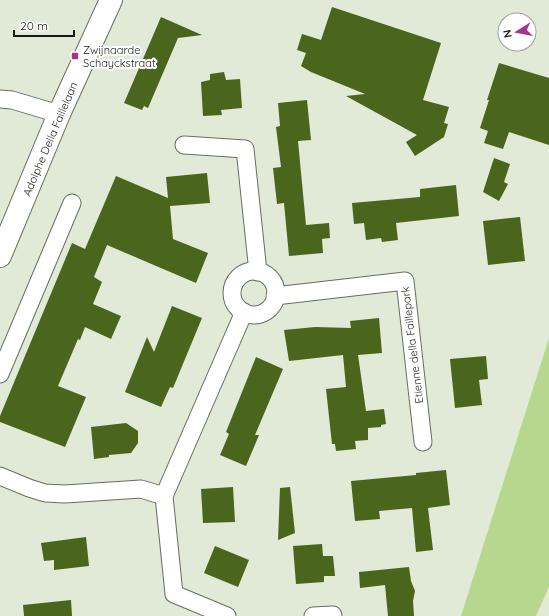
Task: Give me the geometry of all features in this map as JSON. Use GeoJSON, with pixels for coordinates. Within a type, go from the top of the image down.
{"type":"FeatureCollection","features":[{"type":"Feature","properties":{"kind":"main road","name":"Adolphe Della Faillelaan"},"geometry":{"type":"LineString","coordinates":[[0,256],[59,114],[111,0]]}},
{"type":"Feature","properties":{"kind":"street"},"geometry":{"type":"LineString","coordinates":[[0,99],[12,100],[59,114]]}},
{"type":"Feature","properties":{"kind":"street"},"geometry":{"type":"LineString","coordinates":[[184,145],[245,149],[258,272]]}},
{"type":"Feature","properties":{"kind":"street"},"geometry":{"type":"LineString","coordinates":[[0,374],[72,203]]}},
{"type":"Feature","properties":{"kind":"street"},"geometry":{"type":"LineString","coordinates":[[251,272],[258,272],[269,278],[273,284],[275,296],[271,306],[265,312],[251,315],[237,308],[233,301],[232,294],[234,283],[238,277],[251,272]]}},
{"type":"Feature","properties":{"kind":"street","name":"Etienne della Faillepark"},"geometry":{"type":"LineString","coordinates":[[275,296],[406,281],[423,442]]}},
{"type":"Feature","properties":{"kind":"street"},"geometry":{"type":"LineString","coordinates":[[227,616],[174,594],[164,496],[244,312]]}},
{"type":"Feature","properties":{"kind":"street"},"geometry":{"type":"LineString","coordinates":[[0,476],[29,488],[45,492],[65,494],[141,489],[164,496]]}},
{"type":"Feature","properties":{"kind":"street"},"geometry":{"type":"LineString","coordinates":[[313,616],[333,616]]}},
{"type":"Feature","properties":{"kind":"green space"},"geometry":{"type":"Polygon","coordinates":[[[549,338],[549,587],[536,616],[461,616],[549,338]]]}},
{"type":"Feature","properties":{"kind":"building"},"geometry":{"type":"Polygon","coordinates":[[[332,7],[441,43],[423,100],[449,107],[444,123],[448,124],[444,137],[415,156],[406,142],[417,135],[346,96],[365,94],[311,72],[301,66],[306,53],[297,50],[302,34],[321,40],[332,7]]]}},
{"type":"Feature","properties":{"kind":"building"},"geometry":{"type":"Polygon","coordinates":[[[161,17],[202,35],[178,38],[148,108],[144,106],[142,110],[124,103],[161,17]]]}},
{"type":"Feature","properties":{"kind":"building"},"geometry":{"type":"Polygon","coordinates":[[[499,63],[549,78],[549,145],[509,132],[503,149],[484,143],[488,131],[480,128],[499,63]]]}},
{"type":"Feature","properties":{"kind":"building"},"geometry":{"type":"Polygon","coordinates":[[[224,72],[226,80],[240,79],[242,108],[221,110],[222,115],[203,116],[201,82],[210,80],[210,74],[224,72]]]}},
{"type":"Feature","properties":{"kind":"building"},"geometry":{"type":"Polygon","coordinates":[[[307,100],[311,140],[298,141],[306,225],[329,223],[330,238],[322,239],[323,253],[289,256],[284,203],[277,204],[273,168],[281,167],[276,127],[280,126],[278,103],[307,100]]]}},
{"type":"Feature","properties":{"kind":"building"},"geometry":{"type":"Polygon","coordinates":[[[494,158],[510,164],[504,182],[508,184],[499,201],[483,192],[494,158]]]}},
{"type":"Feature","properties":{"kind":"building"},"geometry":{"type":"Polygon","coordinates":[[[207,173],[210,203],[170,206],[173,239],[208,253],[196,283],[107,245],[94,277],[102,282],[93,304],[121,316],[111,339],[85,327],[80,340],[78,339],[58,386],[86,397],[65,447],[0,422],[0,416],[72,243],[85,249],[116,176],[168,198],[166,177],[207,173]]]}},
{"type":"Feature","properties":{"kind":"building"},"geometry":{"type":"Polygon","coordinates":[[[456,185],[459,216],[396,223],[398,240],[382,242],[381,238],[366,240],[364,223],[354,224],[352,203],[420,197],[420,189],[456,185]]]}},
{"type":"Feature","properties":{"kind":"building"},"geometry":{"type":"Polygon","coordinates":[[[520,217],[525,261],[488,265],[483,221],[520,217]]]}},
{"type":"Feature","properties":{"kind":"building"},"geometry":{"type":"Polygon","coordinates":[[[172,306],[202,318],[173,388],[170,387],[161,407],[125,392],[147,337],[154,352],[172,306]]]}},
{"type":"Feature","properties":{"kind":"building"},"geometry":{"type":"Polygon","coordinates":[[[379,318],[382,353],[358,355],[366,411],[384,409],[386,424],[381,425],[381,427],[368,428],[368,440],[355,441],[356,449],[336,451],[335,444],[332,444],[326,389],[346,387],[343,355],[289,361],[284,330],[315,327],[351,328],[350,321],[379,318]]]}},
{"type":"Feature","properties":{"kind":"building"},"geometry":{"type":"Polygon","coordinates":[[[486,356],[488,379],[479,380],[482,405],[455,408],[450,359],[486,356]]]}},
{"type":"Feature","properties":{"kind":"building"},"geometry":{"type":"Polygon","coordinates":[[[256,357],[283,369],[255,435],[259,435],[246,466],[220,455],[229,434],[226,432],[256,357]]]}},
{"type":"Feature","properties":{"kind":"building"},"geometry":{"type":"Polygon","coordinates":[[[126,423],[138,431],[138,443],[131,453],[109,455],[109,457],[94,459],[91,427],[126,423]]]}},
{"type":"Feature","properties":{"kind":"building"},"geometry":{"type":"Polygon","coordinates":[[[446,470],[450,505],[428,508],[433,550],[416,552],[412,508],[379,511],[380,519],[355,521],[351,481],[416,475],[416,473],[446,470]]]}},
{"type":"Feature","properties":{"kind":"building"},"geometry":{"type":"Polygon","coordinates":[[[233,487],[235,522],[203,523],[201,489],[233,487]]]}},
{"type":"Feature","properties":{"kind":"building"},"geometry":{"type":"Polygon","coordinates":[[[290,487],[295,533],[278,540],[280,488],[290,487]]]}},
{"type":"Feature","properties":{"kind":"building"},"geometry":{"type":"Polygon","coordinates":[[[86,537],[89,566],[54,570],[54,560],[44,561],[41,543],[86,537]]]}},
{"type":"Feature","properties":{"kind":"building"},"geometry":{"type":"Polygon","coordinates":[[[322,544],[323,556],[333,556],[335,576],[324,576],[324,582],[296,584],[293,546],[322,544]]]}},
{"type":"Feature","properties":{"kind":"building"},"geometry":{"type":"Polygon","coordinates":[[[215,546],[249,560],[238,587],[204,573],[215,546]]]}},
{"type":"Feature","properties":{"kind":"building"},"geometry":{"type":"Polygon","coordinates":[[[409,567],[411,581],[415,591],[413,601],[414,616],[388,616],[385,585],[360,588],[359,572],[409,567]]]}},
{"type":"Feature","properties":{"kind":"building"},"geometry":{"type":"Polygon","coordinates":[[[71,600],[72,616],[24,616],[23,605],[71,600]]]}},
{"type":"Feature","properties":{"kind":"place","name":"Zwijnaarde Schayckstraat"},"geometry":{"type":"Point","coordinates":[75,56]}}]}
